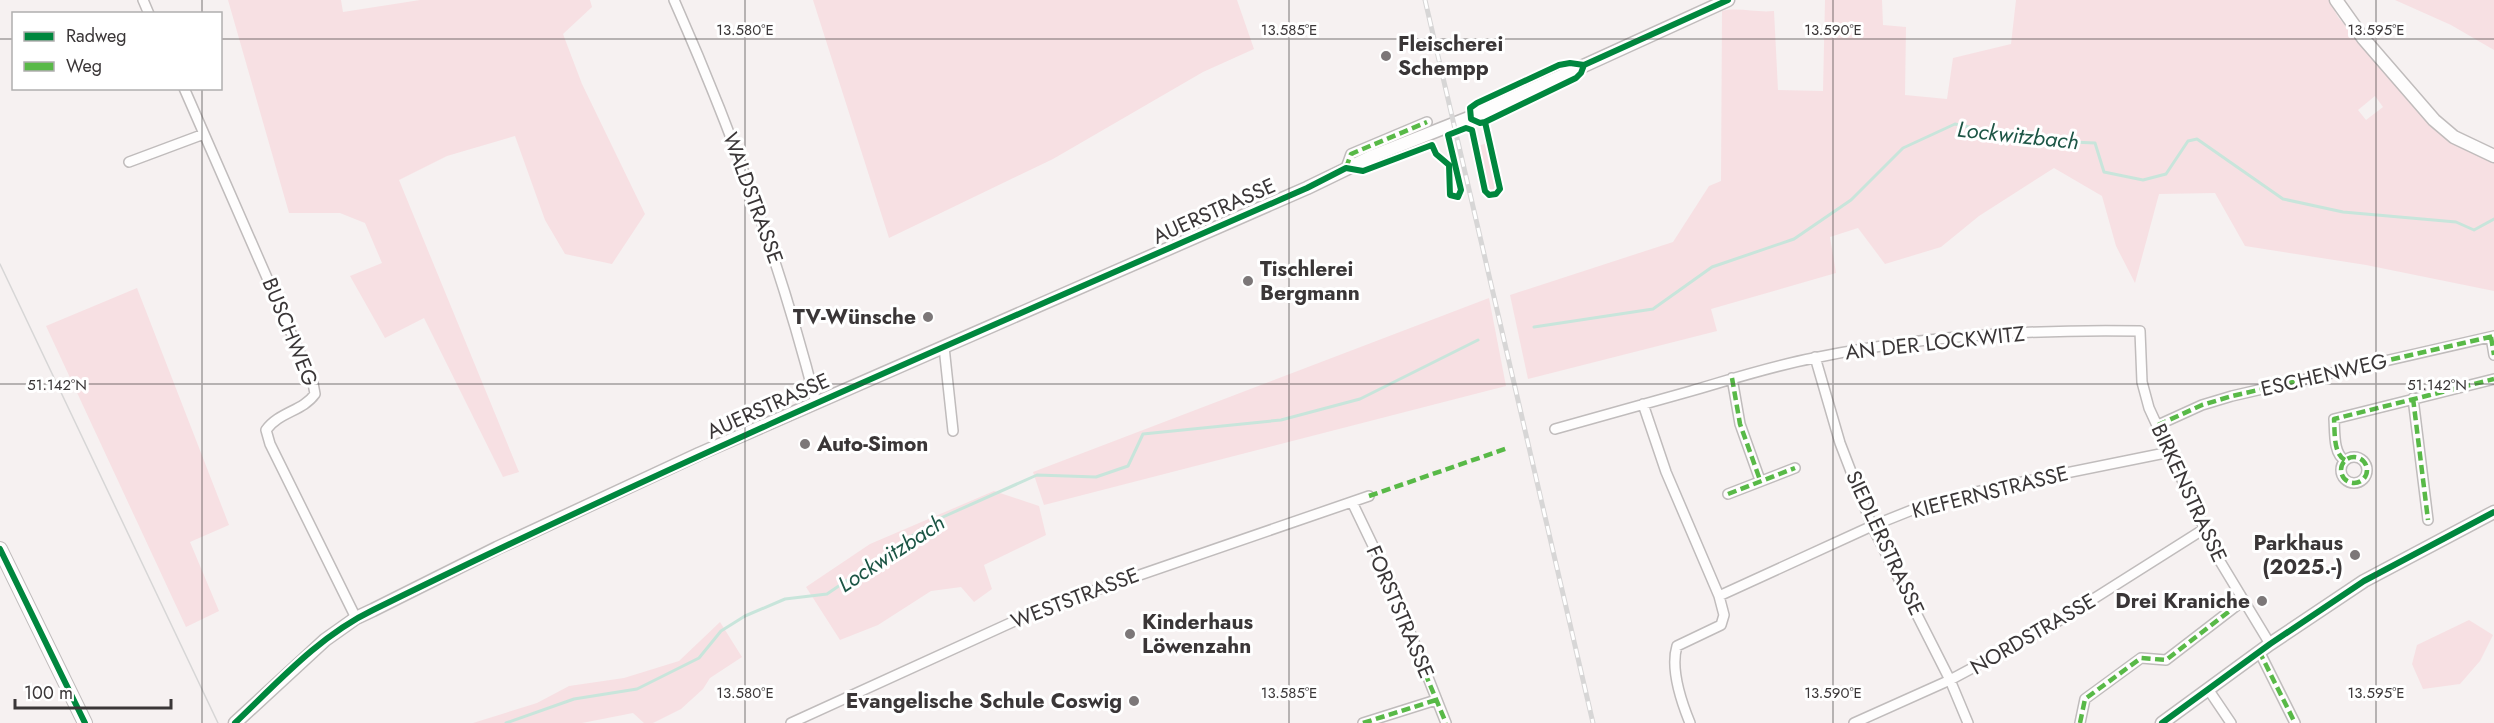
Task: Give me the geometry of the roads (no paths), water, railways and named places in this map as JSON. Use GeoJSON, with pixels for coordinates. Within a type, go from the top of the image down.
{"type":"FeatureCollection","features":[{"type":"Feature","properties":{"kind":"main road"},"geometry":{"type":"LineString","coordinates":[[0,549],[85,723]]}},
{"type":"Feature","properties":{"kind":"street","name":"WALDSTRASSE"},"geometry":{"type":"LineString","coordinates":[[674,0],[718,101],[762,218],[816,403]]}},
{"type":"Feature","properties":{"kind":"street","name":"AUERSTRASSE"},"geometry":{"type":"LineString","coordinates":[[235,723],[325,640],[356,618],[567,516],[816,403],[1307,188],[1346,168],[1476,115],[1728,0]]}},
{"type":"Feature","properties":{"kind":"street"},"geometry":{"type":"LineString","coordinates":[[2336,0],[2363,38],[2434,120],[2454,137],[2494,156]]}},
{"type":"Feature","properties":{"kind":"street","name":"BUSCHWEG"},"geometry":{"type":"LineString","coordinates":[[185,90],[313,383],[315,394],[310,401],[273,420],[266,430],[270,444],[356,618]]}},
{"type":"Feature","properties":{"kind":"street"},"geometry":{"type":"LineString","coordinates":[[1346,168],[1352,154],[1426,123]]}},
{"type":"Feature","properties":{"kind":"street"},"geometry":{"type":"LineString","coordinates":[[129,162],[204,134]]}},
{"type":"Feature","properties":{"kind":"street","name":"AN DER LOCKWITZ"},"geometry":{"type":"LineString","coordinates":[[1555,429],[1732,378],[1815,357],[1983,335],[2140,331]]}},
{"type":"Feature","properties":{"kind":"street","name":"BIRKENSTRASSE"},"geometry":{"type":"LineString","coordinates":[[2140,331],[2142,382],[2149,408],[2218,558],[2244,600],[2295,723]]}},
{"type":"Feature","properties":{"kind":"street"},"geometry":{"type":"LineString","coordinates":[[2493,336],[2494,356]]}},
{"type":"Feature","properties":{"kind":"street","name":"ESCHENWEG"},"geometry":{"type":"LineString","coordinates":[[2158,425],[2202,405],[2232,396],[2493,336]]}},
{"type":"Feature","properties":{"kind":"street"},"geometry":{"type":"LineString","coordinates":[[944,347],[953,431]]}},
{"type":"Feature","properties":{"kind":"street","name":"SIEDLERSTRASSE"},"geometry":{"type":"LineString","coordinates":[[1815,357],[1840,442],[1872,526],[1950,680],[1968,723]]}},
{"type":"Feature","properties":{"kind":"street"},"geometry":{"type":"LineString","coordinates":[[1732,378],[1740,424],[1760,480]]}},
{"type":"Feature","properties":{"kind":"street"},"geometry":{"type":"LineString","coordinates":[[2345,460],[2337,452],[2334,419],[2494,379]]}},
{"type":"Feature","properties":{"kind":"street"},"geometry":{"type":"LineString","coordinates":[[2413,398],[2428,520]]}},
{"type":"Feature","properties":{"kind":"street"},"geometry":{"type":"LineString","coordinates":[[1643,404],[1666,472],[1719,596],[1724,615],[1721,625],[1677,646],[1673,658],[1685,711],[1690,723]]}},
{"type":"Feature","properties":{"kind":"street","name":"KIEFERNSTRASSE"},"geometry":{"type":"LineString","coordinates":[[1719,596],[1872,526],[1927,504],[1992,488],[2170,452]]}},
{"type":"Feature","properties":{"kind":"street"},"geometry":{"type":"LineString","coordinates":[[1728,494],[1795,468]]}},
{"type":"Feature","properties":{"kind":"street","name":"WESTSTRASSE"},"geometry":{"type":"LineString","coordinates":[[791,723],[1041,609],[1369,496]]}},
{"type":"Feature","properties":{"kind":"street","name":"FORSTSTRASSE"},"geometry":{"type":"LineString","coordinates":[[1352,502],[1389,579],[1446,723]]}},
{"type":"Feature","properties":{"kind":"street"},"geometry":{"type":"LineString","coordinates":[[2162,723],[2264,647],[2364,581],[2494,512]]}},
{"type":"Feature","properties":{"kind":"street","name":"NORDSTRASSE"},"geometry":{"type":"LineString","coordinates":[[1854,723],[1950,680],[2049,627],[2204,529]]}},
{"type":"Feature","properties":{"kind":"street"},"geometry":{"type":"LineString","coordinates":[[2080,723],[2085,699],[2140,658],[2166,660],[2244,600]]}},
{"type":"Feature","properties":{"kind":"street"},"geometry":{"type":"LineString","coordinates":[[2208,689],[2231,723]]}},
{"type":"Feature","properties":{"kind":"street"},"geometry":{"type":"LineString","coordinates":[[1364,723],[1436,700]]}},
{"type":"Feature","properties":{"kind":"waterway","name":"Lockwitzbach"},"geometry":{"type":"LineString","coordinates":[[1534,327],[1653,309],[1712,267],[1794,239],[1851,200],[1903,148],[1955,124],[2029,140],[2095,143],[2104,172],[2143,180],[2166,174],[2188,141],[2197,139],[2283,199],[2343,212],[2456,222],[2474,230],[2494,219]]}},
{"type":"Feature","properties":{"kind":"waterway","name":"Lockwitzbach"},"geometry":{"type":"LineString","coordinates":[[506,723],[574,699],[637,689],[699,658],[721,631],[745,616],[785,599],[827,594],[934,521],[1037,475],[1096,477],[1128,466],[1143,434],[1281,420],[1360,399],[1478,340]]}},
{"type":"Feature","properties":{"kind":"tram line"},"geometry":{"type":"LineString","coordinates":[[0,264],[218,723]]}},
{"type":"Feature","properties":{"kind":"railway"},"geometry":{"type":"LineString","coordinates":[[1425,0],[1593,723]]}},
{"type":"Feature","properties":{"kind":"place","name":"Fleischerei Schempp"},"geometry":{"type":"Point","coordinates":[1386,56]}},
{"type":"Feature","properties":{"kind":"place","name":"Tischlerei Bergmann"},"geometry":{"type":"Point","coordinates":[1248,281]}},
{"type":"Feature","properties":{"kind":"place","name":"TV-Wünsche"},"geometry":{"type":"Point","coordinates":[928,317]}},
{"type":"Feature","properties":{"kind":"place","name":"Auto-Simon"},"geometry":{"type":"Point","coordinates":[805,444]}},
{"type":"Feature","properties":{"kind":"place","name":"Parkhaus (2025.-)"},"geometry":{"type":"Point","coordinates":[2355,555]}},
{"type":"Feature","properties":{"kind":"place","name":"Drei Kraniche"},"geometry":{"type":"Point","coordinates":[2262,601]}},
{"type":"Feature","properties":{"kind":"place","name":"Kinderhaus Löwenzahn"},"geometry":{"type":"Point","coordinates":[1130,634]}},
{"type":"Feature","properties":{"kind":"place","name":"Evangelische Schule Coswig"},"geometry":{"type":"Point","coordinates":[1134,701]}}]}
